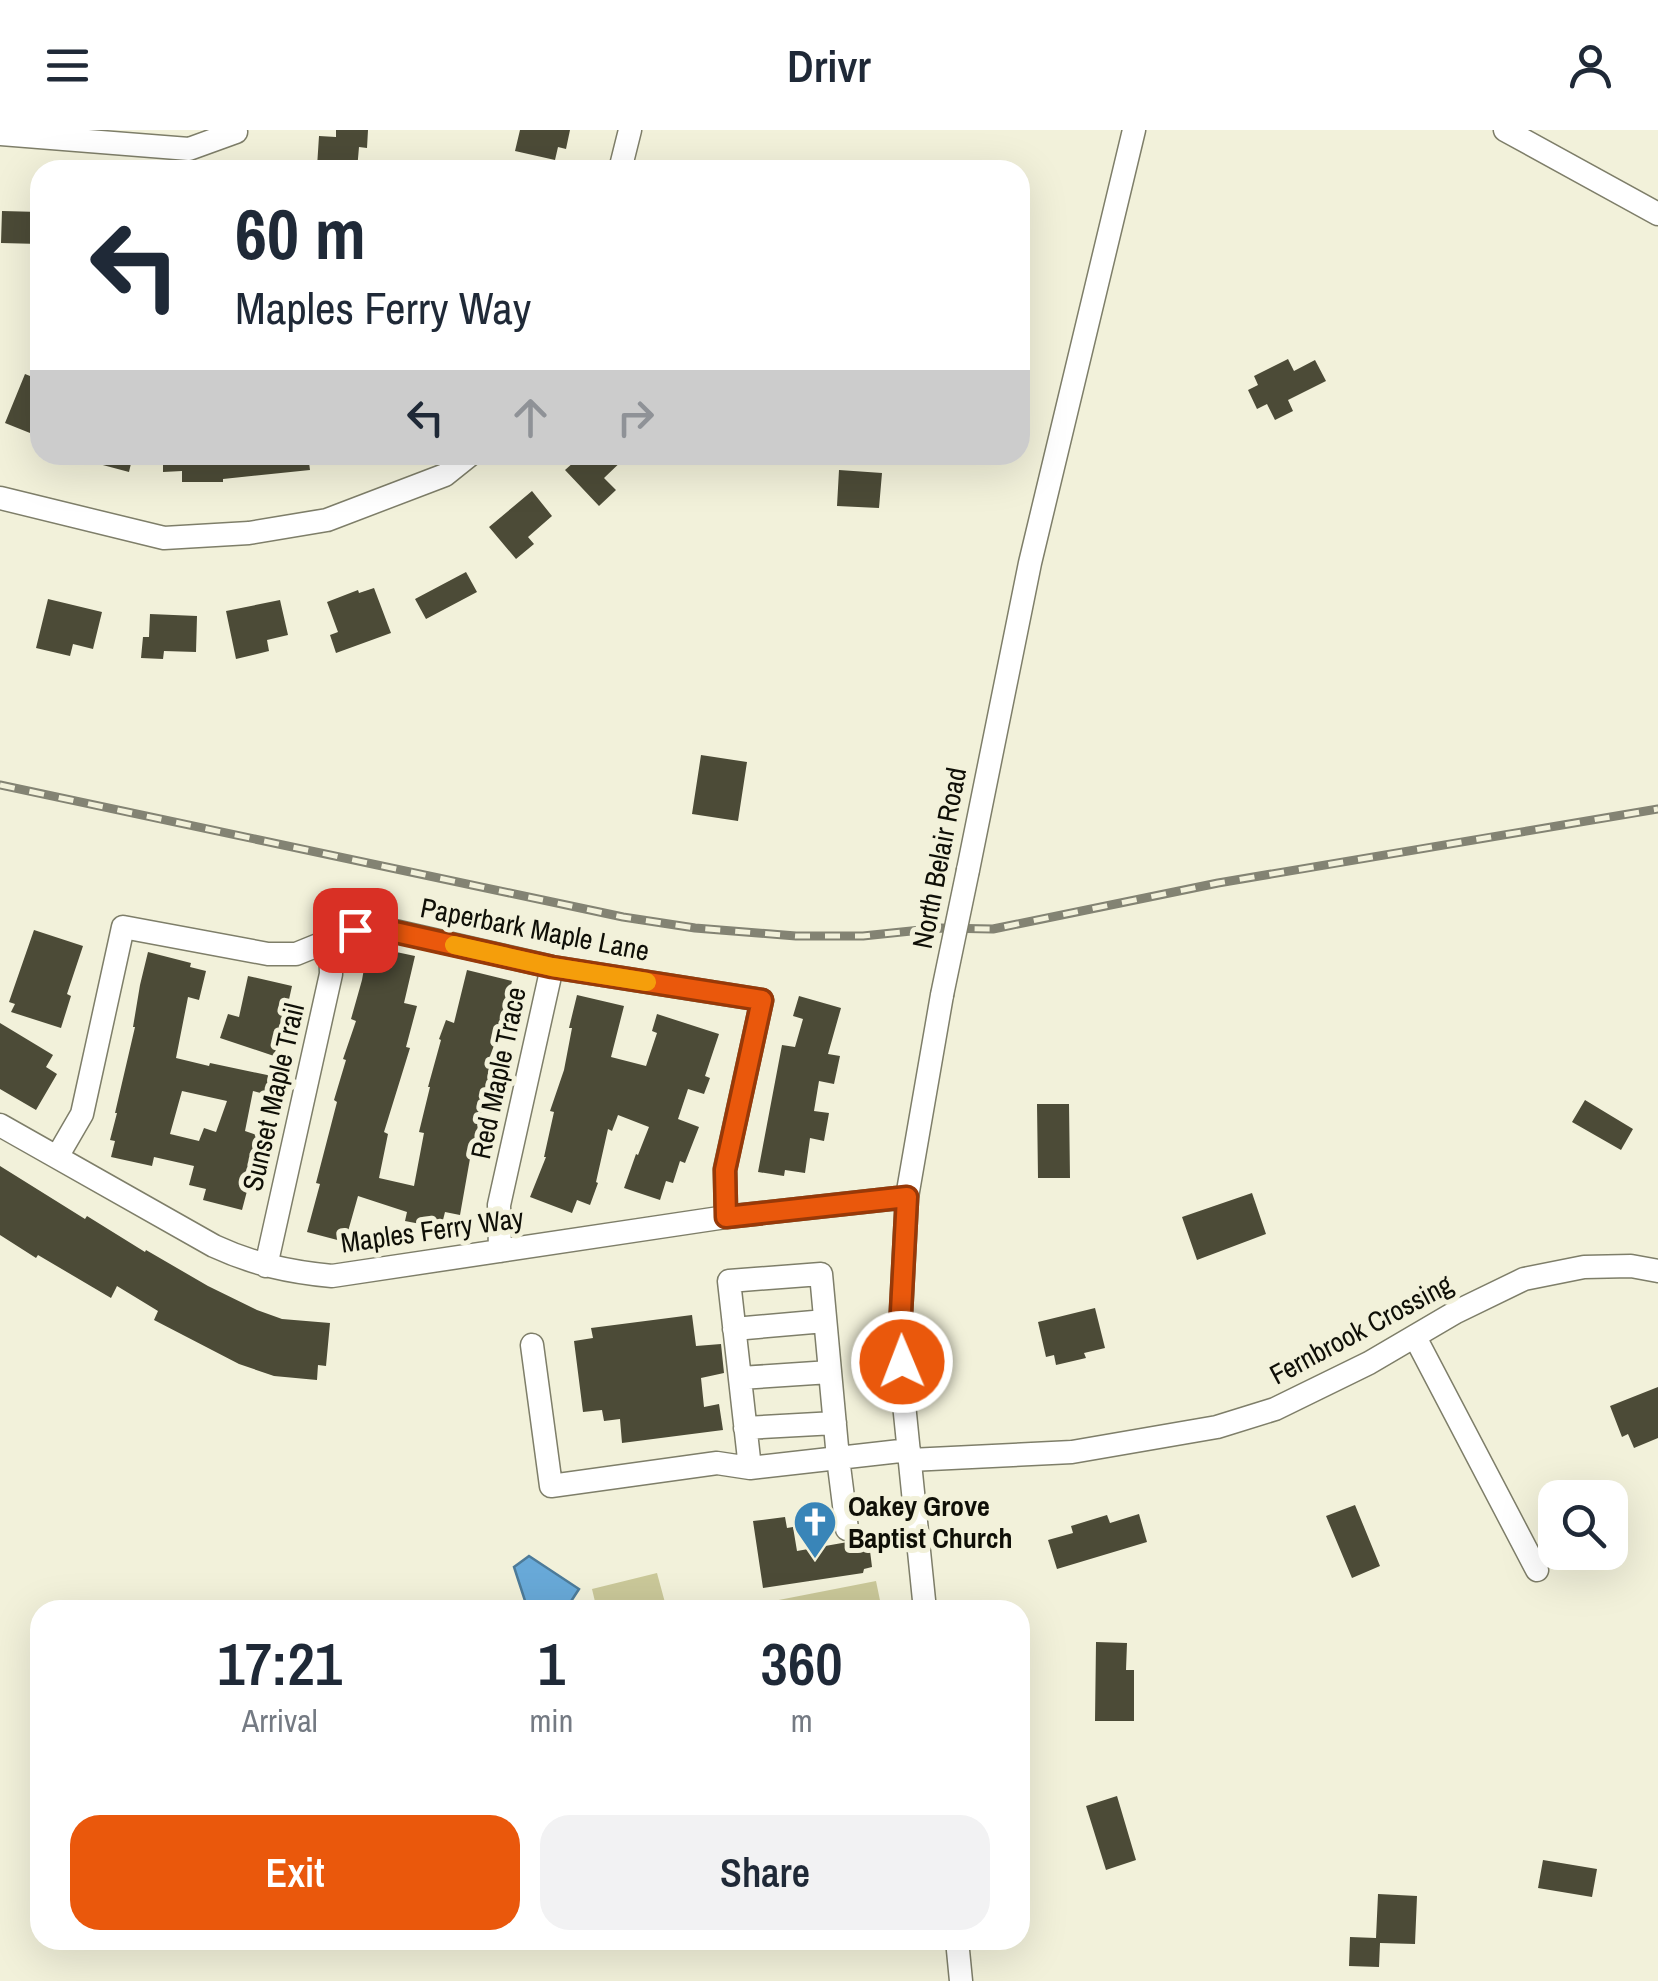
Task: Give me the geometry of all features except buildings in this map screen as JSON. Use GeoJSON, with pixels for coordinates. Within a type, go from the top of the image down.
{"type":"FeatureCollection","features":[{"type":"Feature","properties":{"kind":"street"},"geometry":{"type":"LineString","coordinates":[[622,160],[630,130]]}},
{"type":"Feature","properties":{"kind":"street","name":"North Belair Road"},"geometry":{"type":"LineString","coordinates":[[924,1600],[902,1394],[900,1331],[907,1197],[942,995],[1030,562],[1134,130]]}},
{"type":"Feature","properties":{"kind":"street"},"geometry":{"type":"LineString","coordinates":[[1505,130],[1658,214]]}},
{"type":"Feature","properties":{"kind":"street"},"geometry":{"type":"LineString","coordinates":[[0,134],[189,150],[236,132]]}},
{"type":"Feature","properties":{"kind":"street"},"geometry":{"type":"LineString","coordinates":[[0,498],[164,538],[248,533],[326,520],[445,475],[458,465]]}},
{"type":"Feature","properties":{"kind":"street","name":"Paperbark Maple Lane"},"geometry":{"type":"LineString","coordinates":[[58,1157],[82,1114],[123,927],[268,954],[296,954],[355,930],[377,928],[552,967],[762,1000],[725,1170],[726,1217]]}},
{"type":"Feature","properties":{"kind":"street","name":"Sunset Maple Trail"},"geometry":{"type":"LineString","coordinates":[[266,1266],[332,974],[330,940]]}},
{"type":"Feature","properties":{"kind":"street","name":"Red Maple Trace"},"geometry":{"type":"LineString","coordinates":[[500,1251],[499,1205],[552,967]]}},
{"type":"Feature","properties":{"kind":"street","name":"Maples Ferry Way"},"geometry":{"type":"LineString","coordinates":[[0,1125],[242,1259],[332,1276],[726,1217],[907,1197]]}},
{"type":"Feature","properties":{"kind":"street","name":"Fernbrook Crossing"},"geometry":{"type":"LineString","coordinates":[[532,1345],[550,1486],[718,1463],[750,1468],[838,1458],[1072,1452],[1217,1427],[1275,1409],[1369,1364],[1456,1312],[1524,1279],[1584,1267],[1658,1270]]}},
{"type":"Feature","properties":{"kind":"street"},"geometry":{"type":"LineString","coordinates":[[750,1468],[730,1281],[821,1274],[847,1530]]}},
{"type":"Feature","properties":{"kind":"street"},"geometry":{"type":"LineString","coordinates":[[734,1329],[825,1322]]}},
{"type":"Feature","properties":{"kind":"street"},"geometry":{"type":"LineString","coordinates":[[1414,1337],[1537,1570]]}},
{"type":"Feature","properties":{"kind":"street"},"geometry":{"type":"LineString","coordinates":[[740,1378],[830,1372]]}},
{"type":"Feature","properties":{"kind":"street"},"geometry":{"type":"LineString","coordinates":[[745,1428],[835,1423]]}},
{"type":"Feature","properties":{"kind":"street"},"geometry":{"type":"LineString","coordinates":[[958,1950],[961,1981]]}},
{"type":"Feature","properties":{"kind":"shaded area"},"geometry":{"type":"Polygon","coordinates":[[[657,1573],[664,1600],[595,1600],[592,1589],[657,1573]]]}},
{"type":"Feature","properties":{"kind":"shaded area"},"geometry":{"type":"Polygon","coordinates":[[[876,1581],[880,1600],[778,1600],[876,1581]]]}},
{"type":"Feature","properties":{"kind":"water"},"geometry":{"type":"Polygon","coordinates":[[[529,1556],[579,1589],[572,1600],[525,1600],[514,1567],[529,1556]]]}},
{"type":"Feature","properties":{"kind":"railway"},"geometry":{"type":"LineString","coordinates":[[0,785],[623,917],[695,928],[796,936],[993,929],[1218,883],[1658,809]]}},
{"type":"Feature","properties":{"kind":"slow traffic"},"geometry":{"type":"LineString","coordinates":[[454,945],[552,967],[647,982]]}},
{"type":"Feature","properties":{"kind":"place","name":"Oakey Grove Baptist Church"},"geometry":{"type":"Point","coordinates":[815,1560]}},
{"type":"Feature","properties":{"kind":"route"},"geometry":{"type":"LineString","coordinates":[[355,930],[377,928],[552,967],[762,1000],[725,1170],[726,1217],[907,1197],[902,1362]]}}]}
